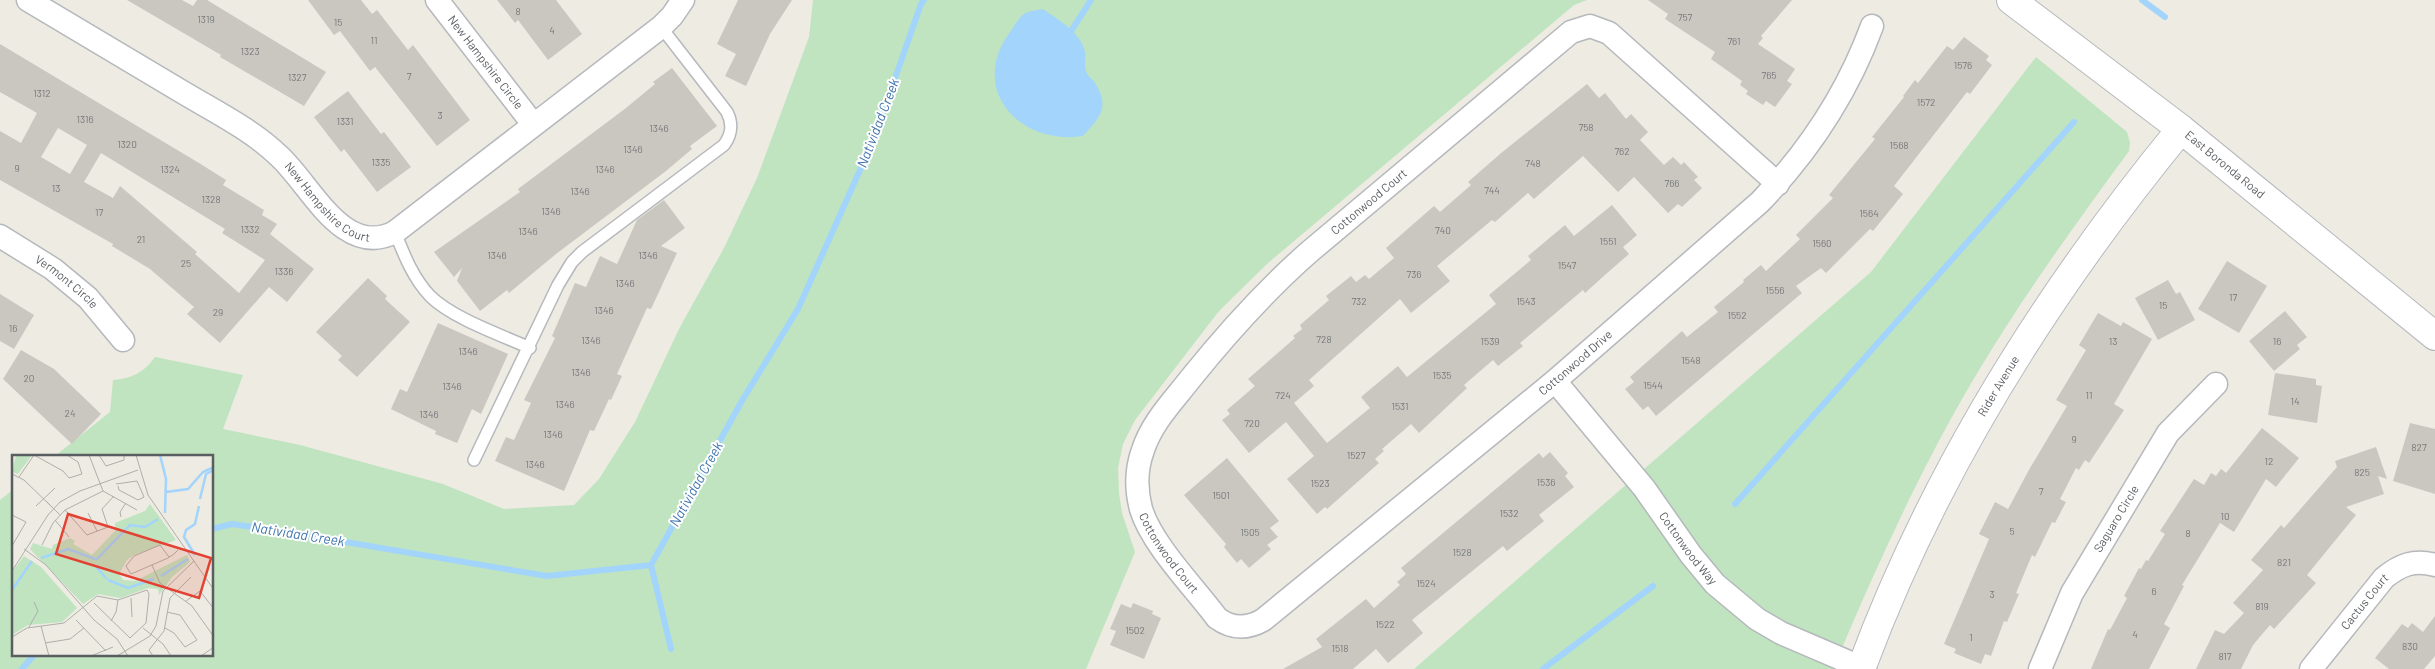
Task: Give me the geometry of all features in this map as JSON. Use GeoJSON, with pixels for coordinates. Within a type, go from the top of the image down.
{"type":"FeatureCollection","features":[{"type":"Feature","properties":{"kind":"street","name":"New Hampshire Court"},"geometry":{"type":"LineString","coordinates":[[28,0],[262,141],[299,176],[334,220],[347,230],[370,238],[388,236],[395,232],[661,27],[672,16],[683,0]]}},
{"type":"Feature","properties":{"kind":"street","name":"New Hampshire Circle"},"geometry":{"type":"LineString","coordinates":[[436,0],[533,124]]}},
{"type":"Feature","properties":{"kind":"street","name":"East Boronda Road"},"geometry":{"type":"LineString","coordinates":[[2011,0],[2181,129],[2435,336]]}},
{"type":"Feature","properties":{"kind":"street","name":"Cottonwood Court"},"geometry":{"type":"LineString","coordinates":[[1217,618],[1163,549],[1146,522],[1141,509],[1137,484],[1140,461],[1155,425],[1232,327],[1278,280],[1571,32],[1590,26],[1609,33],[1778,184]]}},
{"type":"Feature","properties":{"kind":"street","name":"Cottonwood Drive"},"geometry":{"type":"LineString","coordinates":[[1217,618],[1236,627],[1254,625],[1263,620],[1555,381],[1738,223],[1778,184],[1803,154],[1835,106],[1857,66],[1872,26]]}},
{"type":"Feature","properties":{"kind":"street","name":"Rider Avenue"},"geometry":{"type":"LineString","coordinates":[[1862,669],[1925,521],[1994,395],[2057,294],[2092,243],[2181,129]]}},
{"type":"Feature","properties":{"kind":"street","name":"Vermont Circle"},"geometry":{"type":"LineString","coordinates":[[0,236],[53,269],[88,298],[123,340]]}},
{"type":"Feature","properties":{"kind":"street","name":"Cottonwood Way"},"geometry":{"type":"LineString","coordinates":[[1555,381],[1644,488],[1691,555],[1716,584],[1757,619],[1781,633],[1862,669]]}},
{"type":"Feature","properties":{"kind":"street","name":"Saguaro Circle"},"geometry":{"type":"LineString","coordinates":[[2040,669],[2072,594],[2168,433],[2216,384]]}},
{"type":"Feature","properties":{"kind":"street","name":"Cactus Court"},"geometry":{"type":"LineString","coordinates":[[2311,669],[2384,578],[2395,568],[2409,562],[2424,562],[2435,565]]}},
{"type":"Feature","properties":{"kind":"lane"},"geometry":{"type":"LineString","coordinates":[[474,460],[530,348],[558,285],[572,262],[582,252],[724,145],[728,139],[731,125],[727,112],[661,27]]}},
{"type":"Feature","properties":{"kind":"lane"},"geometry":{"type":"LineString","coordinates":[[395,232],[407,263],[430,296],[458,315],[530,348]]}},
{"type":"Feature","properties":{"kind":"green space"},"geometry":{"type":"Polygon","coordinates":[[[813,0],[1587,0],[1574,5],[1268,263],[1219,311],[1135,420],[1123,444],[1118,468],[1122,513],[1135,552],[1086,669],[0,669],[0,500],[12,491],[12,656],[214,656],[214,455],[56,455],[110,412],[113,380],[137,374],[147,367],[155,357],[243,375],[223,429],[300,445],[443,484],[504,509],[574,505],[599,479],[635,422],[680,327],[724,248],[757,178],[809,37],[813,0]]]}},
{"type":"Feature","properties":{"kind":"green space"},"geometry":{"type":"Polygon","coordinates":[[[2036,57],[2127,132],[2130,143],[2129,151],[2033,286],[1996,342],[1958,406],[1919,479],[1833,669],[1414,669],[1871,272],[2036,57]]]}},
{"type":"Feature","properties":{"kind":"water"},"geometry":{"type":"Polygon","coordinates":[[[1043,9],[1068,27],[1079,38],[1085,52],[1087,73],[1100,92],[1102,99],[1101,112],[1094,124],[1083,136],[1060,137],[1039,132],[1021,123],[1007,109],[998,93],[995,74],[998,53],[1022,15],[1043,9]]]}},
{"type":"Feature","properties":{"kind":"building"},"geometry":{"type":"Polygon","coordinates":[[[127,0],[182,0],[193,6],[197,0],[207,0],[326,72],[304,106],[127,0]]]}},
{"type":"Feature","properties":{"kind":"building"},"geometry":{"type":"Polygon","coordinates":[[[308,0],[361,0],[372,14],[377,10],[408,50],[413,45],[470,120],[437,146],[375,67],[370,71],[340,31],[334,35],[308,0]]]}},
{"type":"Feature","properties":{"kind":"building"},"geometry":{"type":"Polygon","coordinates":[[[497,0],[556,0],[582,34],[548,60],[518,20],[515,23],[497,0]]]}},
{"type":"Feature","properties":{"kind":"building"},"geometry":{"type":"Polygon","coordinates":[[[738,0],[792,0],[770,34],[746,86],[725,76],[736,54],[717,44],[738,0]]]}},
{"type":"Feature","properties":{"kind":"building"},"geometry":{"type":"Polygon","coordinates":[[[1648,0],[1792,0],[1761,36],[1763,38],[1758,44],[1795,69],[1787,81],[1792,84],[1775,107],[1766,101],[1763,105],[1746,94],[1748,91],[1740,85],[1742,81],[1711,59],[1715,52],[1665,19],[1668,14],[1648,0]]]}},
{"type":"Feature","properties":{"kind":"building"},"geometry":{"type":"Polygon","coordinates":[[[1964,37],[1989,56],[1986,60],[1992,65],[1970,94],[1967,92],[1894,186],[1903,194],[1873,231],[1870,229],[1826,273],[1821,268],[1796,286],[1802,293],[1656,416],[1648,406],[1643,410],[1625,389],[1634,382],[1630,377],[1682,331],[1687,337],[1718,312],[1714,307],[1744,282],[1743,280],[1761,265],[1766,271],[1800,239],[1796,235],[1833,198],[1829,195],[1875,139],[1872,137],[1915,80],[1918,83],[1947,46],[1953,50],[1964,37]]]}},
{"type":"Feature","properties":{"kind":"building"},"geometry":{"type":"Polygon","coordinates":[[[0,44],[226,180],[223,185],[264,210],[262,215],[277,224],[270,234],[314,269],[287,302],[269,287],[220,343],[187,314],[194,307],[150,269],[112,246],[113,244],[0,180],[0,131],[21,143],[37,113],[0,92],[0,44]],[[58,128],[41,157],[70,174],[87,145],[58,128]],[[101,153],[84,182],[113,198],[120,186],[197,252],[195,254],[239,293],[265,260],[222,233],[225,229],[101,153]]]}},
{"type":"Feature","properties":{"kind":"building"},"geometry":{"type":"Polygon","coordinates":[[[672,68],[717,126],[690,146],[692,149],[666,171],[556,254],[509,293],[507,290],[480,311],[457,281],[462,268],[454,277],[434,252],[520,192],[518,189],[626,108],[655,84],[653,82],[672,68]]]}},
{"type":"Feature","properties":{"kind":"building"},"geometry":{"type":"Polygon","coordinates":[[[1587,84],[1599,98],[1605,93],[1626,119],[1631,114],[1648,132],[1640,140],[1664,165],[1673,157],[1681,165],[1684,162],[1698,177],[1694,180],[1702,188],[1682,207],[1678,204],[1668,213],[1634,177],[1618,192],[1583,156],[1534,199],[1528,193],[1495,222],[1492,220],[1437,266],[1450,281],[1411,313],[1400,299],[1309,380],[1314,386],[1294,403],[1327,443],[1370,408],[1361,397],[1398,366],[1407,377],[1496,304],[1489,295],[1531,260],[1528,256],[1565,225],[1574,236],[1612,205],[1637,235],[1623,247],[1629,254],[1585,293],[1583,290],[1520,343],[1523,346],[1498,366],[1493,360],[1464,385],[1467,388],[1419,433],[1411,424],[1382,449],[1384,451],[1375,459],[1379,463],[1327,509],[1325,507],[1317,514],[1287,479],[1314,456],[1286,422],[1249,453],[1222,420],[1230,414],[1227,410],[1255,386],[1248,379],[1295,338],[1293,336],[1302,329],[1300,325],[1329,300],[1326,296],[1351,276],[1356,282],[1365,275],[1369,279],[1394,258],[1386,248],[1434,206],[1440,212],[1471,185],[1468,182],[1500,154],[1587,84]]]}},
{"type":"Feature","properties":{"kind":"building"},"geometry":{"type":"Polygon","coordinates":[[[348,91],[381,134],[384,132],[411,167],[377,192],[344,149],[341,152],[314,117],[348,91]]]}},
{"type":"Feature","properties":{"kind":"building"},"geometry":{"type":"Polygon","coordinates":[[[664,200],[685,228],[661,246],[677,253],[651,309],[647,308],[617,374],[622,376],[594,431],[590,430],[564,491],[495,461],[506,437],[514,440],[531,403],[524,400],[555,338],[552,336],[575,283],[586,287],[600,256],[617,264],[637,220],[664,200]]]}},
{"type":"Feature","properties":{"kind":"building"},"geometry":{"type":"Polygon","coordinates":[[[2227,261],[2267,286],[2239,333],[2198,309],[2227,261]]]}},
{"type":"Feature","properties":{"kind":"building"},"geometry":{"type":"Polygon","coordinates":[[[368,278],[387,296],[385,299],[410,322],[357,377],[338,360],[342,356],[316,332],[368,278]]]}},
{"type":"Feature","properties":{"kind":"building"},"geometry":{"type":"Polygon","coordinates":[[[2168,280],[2176,294],[2180,292],[2195,320],[2158,340],[2135,298],[2168,280]]]}},
{"type":"Feature","properties":{"kind":"building"},"geometry":{"type":"Polygon","coordinates":[[[0,294],[34,315],[14,349],[0,341],[0,294]]]}},
{"type":"Feature","properties":{"kind":"building"},"geometry":{"type":"Polygon","coordinates":[[[2285,311],[2307,337],[2297,345],[2300,349],[2274,371],[2249,341],[2285,311]]]}},
{"type":"Feature","properties":{"kind":"building"},"geometry":{"type":"Polygon","coordinates":[[[2098,313],[2121,326],[2123,322],[2152,339],[2114,404],[2124,410],[2089,463],[2085,460],[2079,470],[2076,468],[2060,499],[2066,502],[2055,523],[2052,522],[2035,557],[2032,555],[2016,593],[2019,594],[2007,622],[2004,621],[1991,656],[1985,654],[1981,664],[1954,653],[1956,649],[1944,644],[1989,539],[1979,534],[1995,502],[2008,509],[2067,406],[2056,400],[2086,350],[2079,345],[2098,313]]]}},
{"type":"Feature","properties":{"kind":"building"},"geometry":{"type":"Polygon","coordinates":[[[438,323],[508,354],[481,414],[472,409],[457,443],[435,434],[436,431],[391,409],[400,389],[407,392],[438,323]]]}},
{"type":"Feature","properties":{"kind":"building"},"geometry":{"type":"Polygon","coordinates":[[[21,350],[54,369],[101,414],[72,444],[3,379],[21,350]]]}},
{"type":"Feature","properties":{"kind":"building"},"geometry":{"type":"Polygon","coordinates":[[[2275,373],[2316,379],[2316,385],[2322,386],[2317,423],[2268,415],[2275,373]]]}},
{"type":"Feature","properties":{"kind":"building"},"geometry":{"type":"Polygon","coordinates":[[[2410,423],[2435,429],[2435,494],[2393,481],[2410,423]]]}},
{"type":"Feature","properties":{"kind":"building"},"geometry":{"type":"Polygon","coordinates":[[[2262,428],[2299,458],[2276,487],[2266,479],[2234,532],[2220,523],[2182,585],[2184,586],[2164,624],[2170,628],[2149,669],[2091,669],[2108,629],[2110,630],[2127,598],[2124,596],[2139,568],[2141,569],[2146,560],[2148,561],[2165,534],[2160,531],[2194,479],[2204,485],[2211,473],[2216,476],[2221,469],[2226,473],[2262,428]]]}},
{"type":"Feature","properties":{"kind":"building"},"geometry":{"type":"Polygon","coordinates":[[[2376,447],[2387,479],[2378,476],[2384,494],[2346,507],[2356,515],[2307,575],[2316,583],[2274,629],[2270,625],[2253,645],[2241,669],[2196,669],[2215,630],[2224,634],[2244,613],[2233,603],[2263,570],[2251,560],[2281,525],[2284,528],[2337,467],[2335,461],[2376,447]]]}},
{"type":"Feature","properties":{"kind":"building"},"geometry":{"type":"Polygon","coordinates":[[[1550,452],[1568,473],[1565,476],[1574,487],[1539,515],[1544,521],[1507,551],[1503,546],[1412,620],[1423,633],[1388,663],[1376,649],[1353,669],[1283,669],[1322,647],[1316,639],[1366,599],[1374,608],[1400,585],[1397,582],[1406,574],[1401,568],[1539,453],[1543,458],[1550,452]]]}},
{"type":"Feature","properties":{"kind":"building"},"geometry":{"type":"Polygon","coordinates":[[[1227,458],[1279,521],[1270,528],[1278,537],[1267,545],[1271,549],[1249,568],[1241,559],[1237,563],[1224,547],[1226,544],[1184,495],[1227,458]]]}},
{"type":"Feature","properties":{"kind":"building"},"geometry":{"type":"Polygon","coordinates":[[[1133,603],[1153,611],[1152,614],[1161,618],[1144,659],[1110,645],[1116,631],[1110,629],[1121,604],[1131,608],[1133,603]]]}},
{"type":"Feature","properties":{"kind":"building"},"geometry":{"type":"Polygon","coordinates":[[[2435,616],[2435,656],[2424,669],[2389,669],[2375,658],[2402,624],[2408,628],[2412,623],[2423,632],[2435,616]]]}},
{"type":"Feature","properties":{"kind":"waterway","name":"Natividad Creek"},"geometry":{"type":"LineString","coordinates":[[651,565],[743,399],[798,309],[873,141],[924,0]]}},
{"type":"Feature","properties":{"kind":"waterway"},"geometry":{"type":"LineString","coordinates":[[1071,31],[1091,0]]}},
{"type":"Feature","properties":{"kind":"waterway"},"geometry":{"type":"LineString","coordinates":[[2142,0],[2165,17]]}},
{"type":"Feature","properties":{"kind":"waterway"},"geometry":{"type":"LineString","coordinates":[[1735,504],[2074,122]]}},
{"type":"Feature","properties":{"kind":"waterway","name":"Natividad Creek"},"geometry":{"type":"LineString","coordinates":[[214,528],[232,524],[547,576],[651,565]]}},
{"type":"Feature","properties":{"kind":"waterway"},"geometry":{"type":"LineString","coordinates":[[651,565],[671,649]]}},
{"type":"Feature","properties":{"kind":"waterway"},"geometry":{"type":"LineString","coordinates":[[1543,669],[1653,586]]}},
{"type":"Feature","properties":{"kind":"waterway","name":"Natividad Creek"},"geometry":{"type":"LineString","coordinates":[[22,669],[33,656]]}}]}
